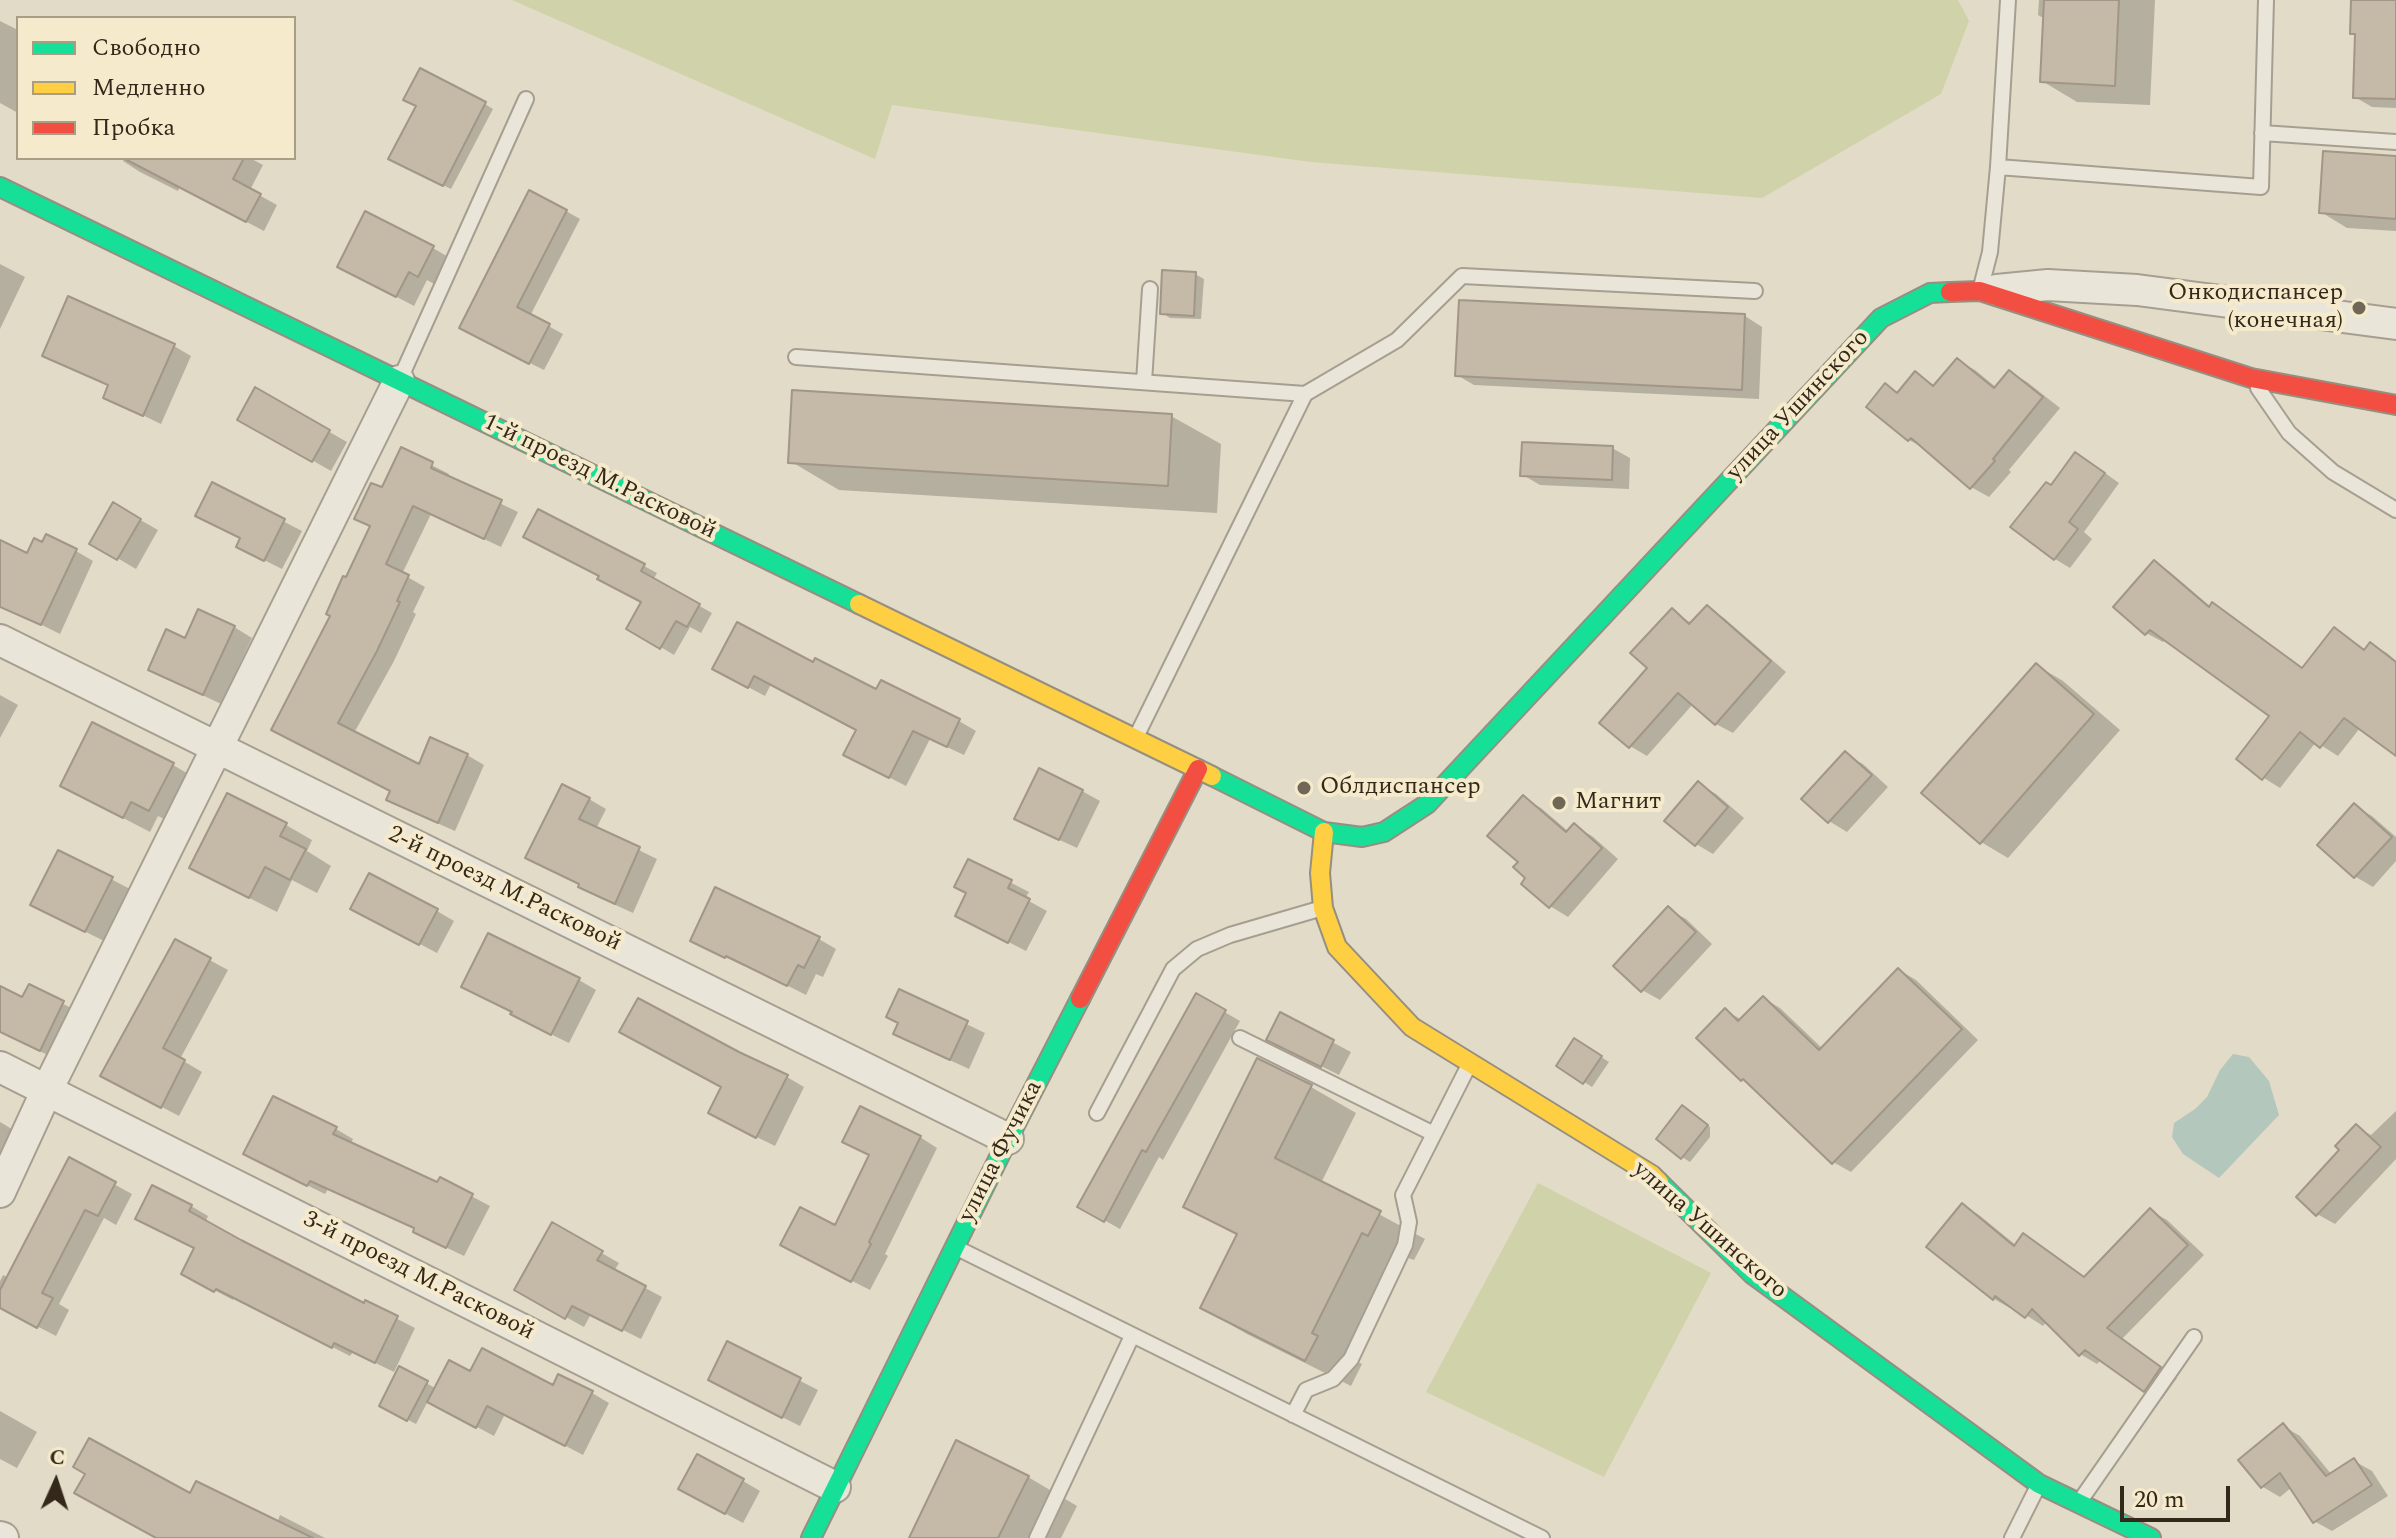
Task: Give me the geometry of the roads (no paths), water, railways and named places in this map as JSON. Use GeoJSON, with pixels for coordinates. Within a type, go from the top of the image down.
{"type":"FeatureCollection","features":[{"type":"Feature","properties":{"kind":"street","name":"1-й проезд М.Расковой"},"geometry":{"type":"LineString","coordinates":[[0,187],[1198,769]]}},
{"type":"Feature","properties":{"kind":"street"},"geometry":{"type":"LineString","coordinates":[[1980,291],[2048,285],[2137,290],[2396,324]]}},
{"type":"Feature","properties":{"kind":"street","name":"улица Ушинского"},"geometry":{"type":"LineString","coordinates":[[1198,769],[1324,832],[1362,837],[1384,832],[1427,804],[1881,318],[1930,293],[1980,291],[2251,378],[2396,405]]}},
{"type":"Feature","properties":{"kind":"street"},"geometry":{"type":"LineString","coordinates":[[0,1192],[47,1090],[399,381]]}},
{"type":"Feature","properties":{"kind":"street","name":"2-й проезд М.Расковой"},"geometry":{"type":"LineString","coordinates":[[0,640],[1008,1139]]}},
{"type":"Feature","properties":{"kind":"street","name":"улица Фучика"},"geometry":{"type":"LineString","coordinates":[[811,1538],[1008,1139],[1198,769]]}},
{"type":"Feature","properties":{"kind":"street","name":"улица Ушинского"},"geometry":{"type":"LineString","coordinates":[[1324,832],[1320,873],[1323,908],[1337,947],[1412,1027],[1652,1175],[1752,1274],[2039,1484],[2151,1538]]}},
{"type":"Feature","properties":{"kind":"street","name":"3-й проезд М.Расковой"},"geometry":{"type":"LineString","coordinates":[[0,1067],[835,1487]]}},
{"type":"Feature","properties":{"kind":"lane"},"geometry":{"type":"LineString","coordinates":[[1980,291],[1990,252],[2008,0]]}},
{"type":"Feature","properties":{"kind":"lane"},"geometry":{"type":"LineString","coordinates":[[1998,167],[2261,187],[2266,0]]}},
{"type":"Feature","properties":{"kind":"lane"},"geometry":{"type":"LineString","coordinates":[[399,381],[526,99]]}},
{"type":"Feature","properties":{"kind":"lane"},"geometry":{"type":"LineString","coordinates":[[2262,133],[2396,142]]}},
{"type":"Feature","properties":{"kind":"lane"},"geometry":{"type":"LineString","coordinates":[[1135,739],[1305,394],[1397,340],[1462,276],[1755,291]]}},
{"type":"Feature","properties":{"kind":"lane"},"geometry":{"type":"LineString","coordinates":[[1144,382],[1150,289]]}},
{"type":"Feature","properties":{"kind":"lane"},"geometry":{"type":"LineString","coordinates":[[796,357],[1305,394]]}},
{"type":"Feature","properties":{"kind":"lane"},"geometry":{"type":"LineString","coordinates":[[2251,378],[2289,433],[2333,472],[2396,510]]}},
{"type":"Feature","properties":{"kind":"lane"},"geometry":{"type":"LineString","coordinates":[[1097,1113],[1173,969],[1197,949],[1230,935],[1323,908]]}},
{"type":"Feature","properties":{"kind":"lane"},"geometry":{"type":"LineString","coordinates":[[1240,1038],[1434,1134]]}},
{"type":"Feature","properties":{"kind":"lane"},"geometry":{"type":"LineString","coordinates":[[1293,1415],[1306,1390],[1333,1379],[1351,1359],[1405,1245],[1409,1222],[1403,1195],[1470,1063]]}},
{"type":"Feature","properties":{"kind":"lane"},"geometry":{"type":"LineString","coordinates":[[955,1247],[1542,1538]]}},
{"type":"Feature","properties":{"kind":"lane"},"geometry":{"type":"LineString","coordinates":[[1037,1538],[1132,1336]]}},
{"type":"Feature","properties":{"kind":"lane"},"geometry":{"type":"LineString","coordinates":[[2080,1502],[2194,1337]]}},
{"type":"Feature","properties":{"kind":"lane"},"geometry":{"type":"LineString","coordinates":[[2012,1538],[2039,1484]]}},
{"type":"Feature","properties":{"kind":"place","name":"Онкодиспансер (конечная)"},"geometry":{"type":"Point","coordinates":[2359,308]}},
{"type":"Feature","properties":{"kind":"place","name":"Облдиспансер"},"geometry":{"type":"Point","coordinates":[1304,788]}},
{"type":"Feature","properties":{"kind":"place","name":"Магнит"},"geometry":{"type":"Point","coordinates":[1559,803]}}]}
